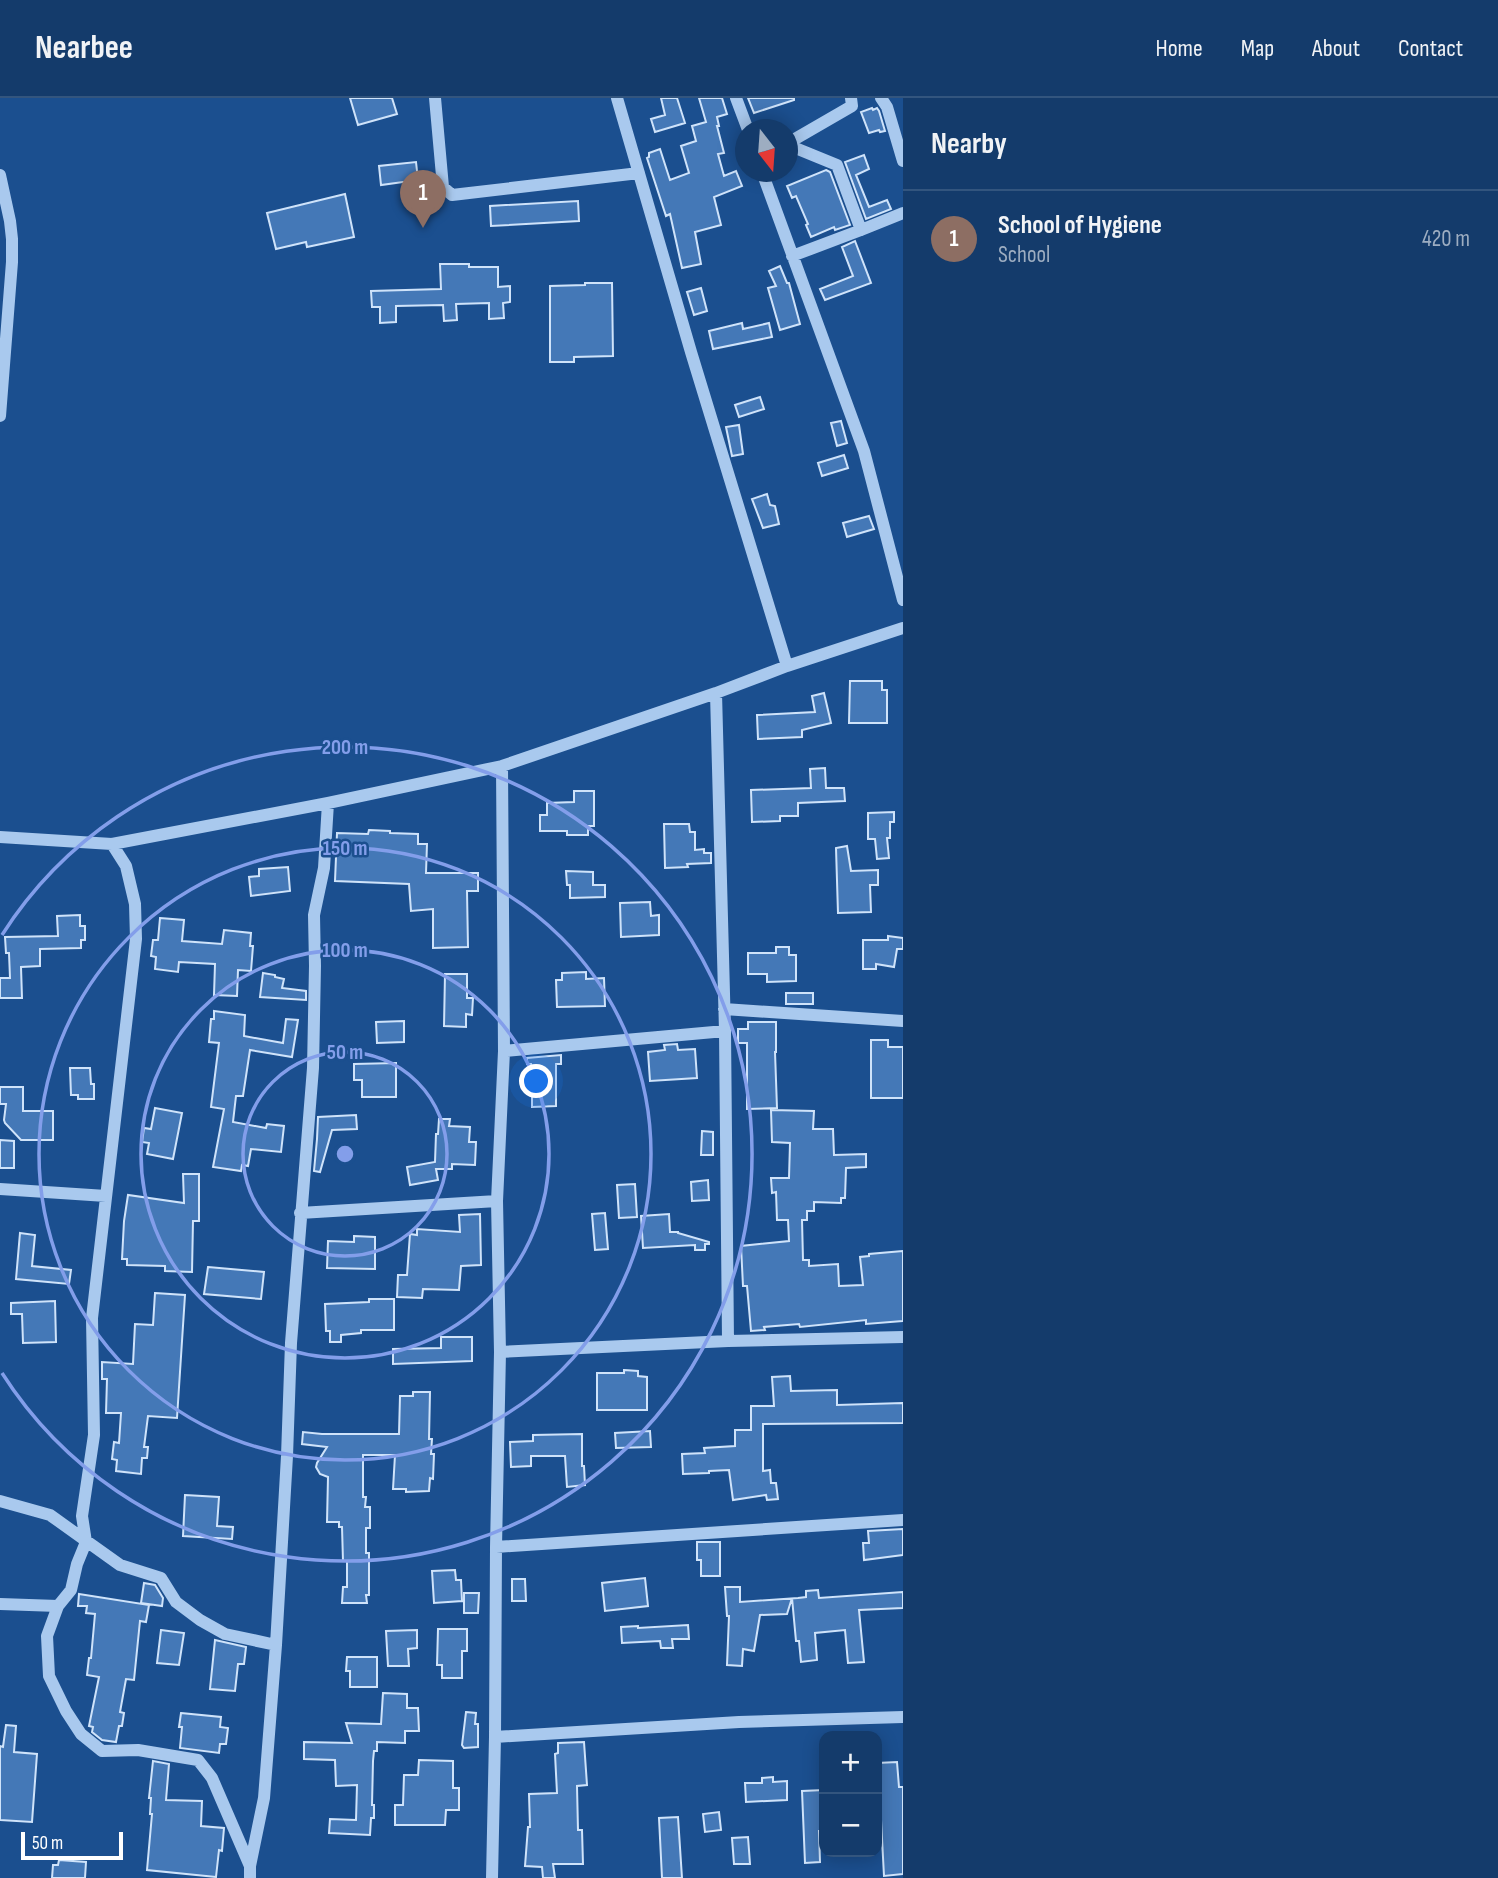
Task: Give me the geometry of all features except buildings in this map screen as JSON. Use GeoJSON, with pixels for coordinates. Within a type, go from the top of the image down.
{"type":"FeatureCollection","features":[{"type":"Feature","properties":{"kind":"street"},"geometry":{"type":"LineString","coordinates":[[435,98],[443,187],[452,195],[639,173]]}},
{"type":"Feature","properties":{"kind":"street"},"geometry":{"type":"LineString","coordinates":[[617,98],[691,352],[788,666]]}},
{"type":"Feature","properties":{"kind":"street"},"geometry":{"type":"LineString","coordinates":[[736,98],[744,119]]}},
{"type":"Feature","properties":{"kind":"street"},"geometry":{"type":"LineString","coordinates":[[798,138],[852,106],[851,98]]}},
{"type":"Feature","properties":{"kind":"street"},"geometry":{"type":"LineString","coordinates":[[881,98],[887,107],[903,161]]}},
{"type":"Feature","properties":{"kind":"street"},"geometry":{"type":"LineString","coordinates":[[798,148],[837,165],[861,230]]}},
{"type":"Feature","properties":{"kind":"street"},"geometry":{"type":"LineString","coordinates":[[0,175],[12,239],[0,415]]}},
{"type":"Feature","properties":{"kind":"street"},"geometry":{"type":"LineString","coordinates":[[766,182],[864,451],[903,600]]}},
{"type":"Feature","properties":{"kind":"street"},"geometry":{"type":"LineString","coordinates":[[792,256],[903,213]]}},
{"type":"Feature","properties":{"kind":"street"},"geometry":{"type":"LineString","coordinates":[[0,837],[112,844],[328,803],[502,766],[903,628]]}},
{"type":"Feature","properties":{"kind":"street"},"geometry":{"type":"LineString","coordinates":[[716,693],[725,1031],[728,1341]]}},
{"type":"Feature","properties":{"kind":"street"},"geometry":{"type":"LineString","coordinates":[[492,1878],[500,1352],[497,1201],[504,1051],[502,766]]}},
{"type":"Feature","properties":{"kind":"street"},"geometry":{"type":"LineString","coordinates":[[250,1872],[264,1798],[291,1343],[313,1069],[314,915],[324,868],[328,803]]}},
{"type":"Feature","properties":{"kind":"street"},"geometry":{"type":"LineString","coordinates":[[112,844],[126,866],[135,904],[136,939],[92,1318],[94,1435],[82,1516],[86,1542],[71,1590],[58,1606],[47,1636],[49,1676],[66,1712],[81,1734],[102,1751],[138,1750],[198,1760],[212,1778],[250,1872]]}},
{"type":"Feature","properties":{"kind":"street"},"geometry":{"type":"LineString","coordinates":[[724,1009],[903,1021]]}},
{"type":"Feature","properties":{"kind":"street"},"geometry":{"type":"LineString","coordinates":[[504,1051],[725,1031]]}},
{"type":"Feature","properties":{"kind":"street"},"geometry":{"type":"LineString","coordinates":[[0,1189],[106,1196]]}},
{"type":"Feature","properties":{"kind":"street"},"geometry":{"type":"LineString","coordinates":[[300,1213],[497,1201]]}},
{"type":"Feature","properties":{"kind":"street"},"geometry":{"type":"LineString","coordinates":[[500,1352],[728,1341],[903,1337]]}},
{"type":"Feature","properties":{"kind":"street"},"geometry":{"type":"LineString","coordinates":[[0,1501],[50,1516],[120,1565],[161,1578],[176,1602],[225,1634],[275,1645]]}},
{"type":"Feature","properties":{"kind":"street"},"geometry":{"type":"LineString","coordinates":[[496,1547],[903,1520]]}},
{"type":"Feature","properties":{"kind":"street"},"geometry":{"type":"LineString","coordinates":[[0,1604],[58,1606]]}},
{"type":"Feature","properties":{"kind":"street"},"geometry":{"type":"LineString","coordinates":[[495,1737],[739,1722],[903,1717]]}},
{"type":"Feature","properties":{"kind":"place","name":"School of Hygiene"},"geometry":{"type":"Point","coordinates":[423,228]}}]}
